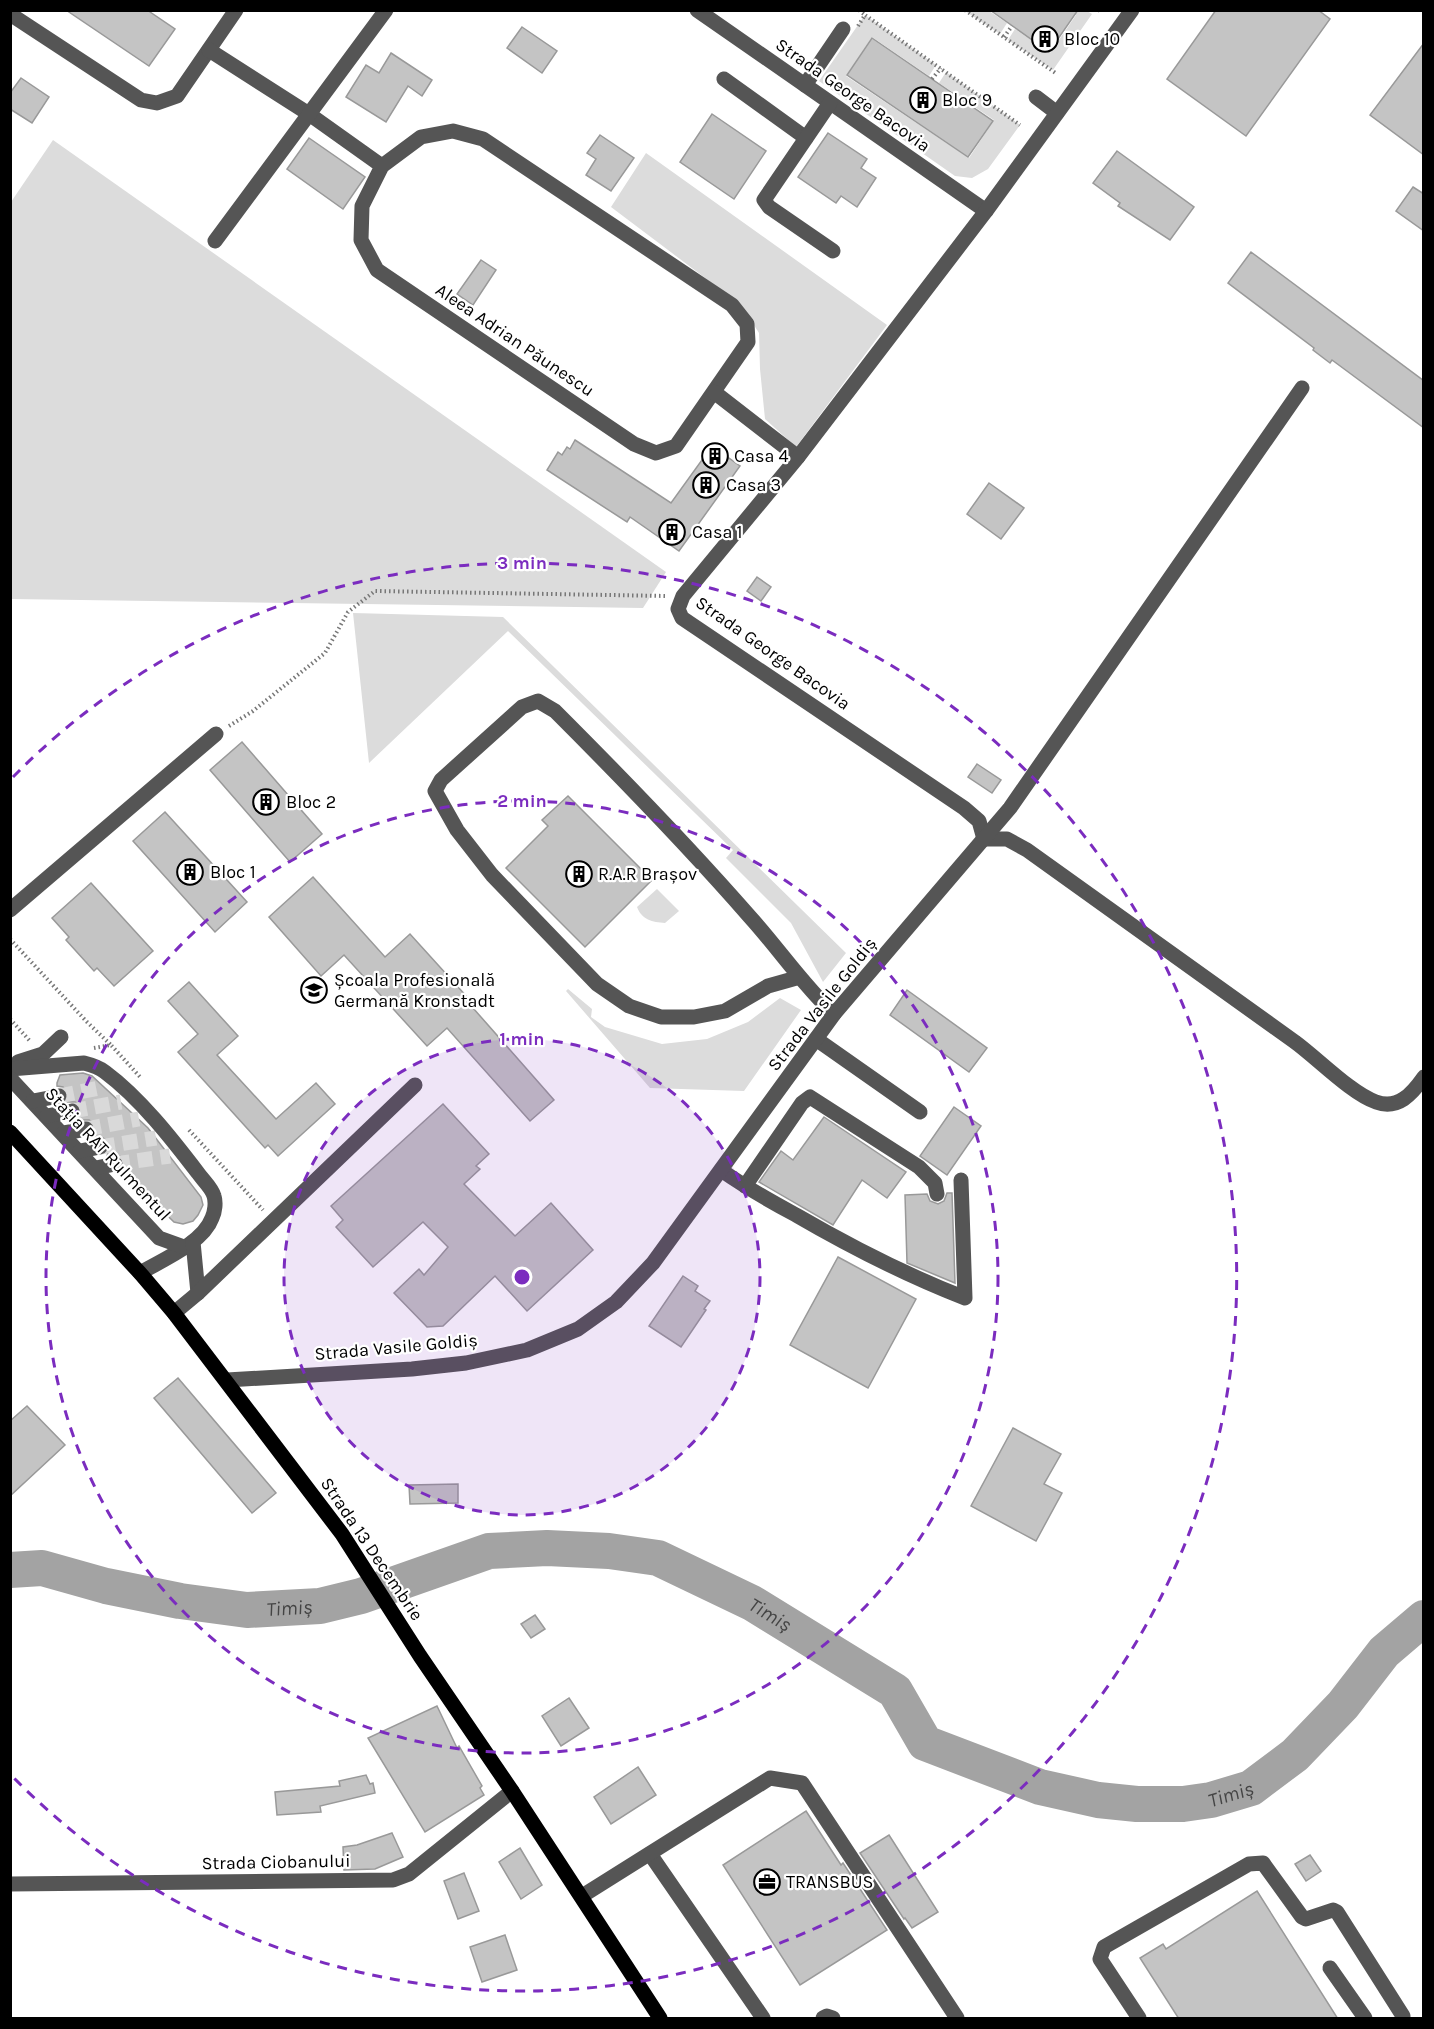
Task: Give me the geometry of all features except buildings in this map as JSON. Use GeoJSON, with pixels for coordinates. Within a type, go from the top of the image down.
{"type":"FeatureCollection","features":[{"type":"Feature","properties":{"kind":"main road","name":"Strada 13 Decembrie"},"geometry":{"type":"LineString","coordinates":[[10,1132],[174,1313],[342,1534],[420,1656],[582,1896],[660,2019]]}},
{"type":"Feature","properties":{"kind":"street"},"geometry":{"type":"LineString","coordinates":[[10,14],[141,100],[157,103],[177,96],[236,10]]}},
{"type":"Feature","properties":{"kind":"street"},"geometry":{"type":"LineString","coordinates":[[215,241],[386,10]]}},
{"type":"Feature","properties":{"kind":"street","name":"Strada George Bacovia"},"geometry":{"type":"LineString","coordinates":[[697,10],[986,211]]}},
{"type":"Feature","properties":{"kind":"street","name":"Strada George Bacovia"},"geometry":{"type":"LineString","coordinates":[[984,839],[979,821],[964,808],[682,618],[678,609],[683,596],[798,457],[986,211],[1132,10]]}},
{"type":"Feature","properties":{"kind":"street"},"geometry":{"type":"LineString","coordinates":[[805,85],[850,29]]}},
{"type":"Feature","properties":{"kind":"street"},"geometry":{"type":"LineString","coordinates":[[209,50],[309,114],[382,166]]}},
{"type":"Feature","properties":{"kind":"street"},"geometry":{"type":"LineString","coordinates":[[724,79],[806,138]]}},
{"type":"Feature","properties":{"kind":"street"},"geometry":{"type":"LineString","coordinates":[[1036,97],[1057,113]]}},
{"type":"Feature","properties":{"kind":"street"},"geometry":{"type":"LineString","coordinates":[[830,103],[764,200],[769,207],[833,251]]}},
{"type":"Feature","properties":{"kind":"street","name":"Aleea Adrian Păunescu"},"geometry":{"type":"LineString","coordinates":[[453,131],[483,139],[732,305],[747,324],[748,342],[676,446],[656,453],[634,444],[377,270],[361,240],[362,206],[382,166],[421,137],[453,131]]}},
{"type":"Feature","properties":{"kind":"street","name":"Strada Vasile Goldiș"},"geometry":{"type":"LineString","coordinates":[[226,1380],[412,1369],[466,1363],[527,1350],[578,1329],[616,1302],[653,1263],[834,1014],[1010,808],[1302,388]]}},
{"type":"Feature","properties":{"kind":"street"},"geometry":{"type":"LineString","coordinates":[[714,393],[798,457]]}},
{"type":"Feature","properties":{"kind":"street"},"geometry":{"type":"LineString","coordinates":[[800,977],[768,986],[725,1011],[693,1017],[661,1017],[629,1006],[597,984],[492,874],[457,830],[435,791],[441,780],[522,707],[538,701],[555,711],[655,812],[834,1014]]}},
{"type":"Feature","properties":{"kind":"street"},"geometry":{"type":"LineString","coordinates":[[10,910],[216,734]]}},
{"type":"Feature","properties":{"kind":"street"},"geometry":{"type":"LineString","coordinates":[[984,839],[1007,839],[1027,850],[1300,1045],[1362,1095],[1376,1102],[1392,1104],[1407,1098],[1424,1077]]}},
{"type":"Feature","properties":{"kind":"street"},"geometry":{"type":"LineString","coordinates":[[12,1063],[42,1054],[61,1037]]}},
{"type":"Feature","properties":{"kind":"street"},"geometry":{"type":"LineString","coordinates":[[816,1039],[921,1112]]}},
{"type":"Feature","properties":{"kind":"street","name":"Stația RAT Rulmentul"},"geometry":{"type":"LineString","coordinates":[[12,1063],[84,1063],[94,1065],[105,1072],[111,1085],[145,1118],[214,1195],[215,1209],[203,1233],[140,1273]]}},
{"type":"Feature","properties":{"kind":"street","name":"Stația RAT Rulmentul"},"geometry":{"type":"LineString","coordinates":[[10,1078],[64,1133],[159,1238],[188,1244]]}},
{"type":"Feature","properties":{"kind":"street"},"geometry":{"type":"LineString","coordinates":[[174,1313],[198,1293],[415,1084]]}},
{"type":"Feature","properties":{"kind":"street"},"geometry":{"type":"LineString","coordinates":[[33,1101],[59,1096]]}},
{"type":"Feature","properties":{"kind":"street"},"geometry":{"type":"LineString","coordinates":[[745,1186],[802,1103],[810,1097],[919,1167],[935,1182],[937,1194]]}},
{"type":"Feature","properties":{"kind":"street"},"geometry":{"type":"LineString","coordinates":[[766,1108],[789,1122]]}},
{"type":"Feature","properties":{"kind":"street"},"geometry":{"type":"LineString","coordinates":[[47,1116],[72,1111]]}},
{"type":"Feature","properties":{"kind":"street"},"geometry":{"type":"LineString","coordinates":[[64,1133],[86,1129]]}},
{"type":"Feature","properties":{"kind":"street"},"geometry":{"type":"LineString","coordinates":[[80,1151],[100,1147]]}},
{"type":"Feature","properties":{"kind":"street"},"geometry":{"type":"LineString","coordinates":[[96,1168],[115,1164]]}},
{"type":"Feature","properties":{"kind":"street"},"geometry":{"type":"LineString","coordinates":[[721,1170],[835,1238],[916,1279],[965,1298],[961,1180]]}},
{"type":"Feature","properties":{"kind":"street"},"geometry":{"type":"LineString","coordinates":[[188,1244],[198,1293]]}},
{"type":"Feature","properties":{"kind":"street"},"geometry":{"type":"LineString","coordinates":[[582,1896],[770,1778],[802,1783],[957,2019]]}},
{"type":"Feature","properties":{"kind":"street","name":"Strada Ciobanului"},"geometry":{"type":"LineString","coordinates":[[10,1884],[393,1880],[409,1874],[512,1791]]}},
{"type":"Feature","properties":{"kind":"street"},"geometry":{"type":"LineString","coordinates":[[650,1854],[763,2019]]}},
{"type":"Feature","properties":{"kind":"street"},"geometry":{"type":"LineString","coordinates":[[1139,2019],[1100,1959],[1104,1947],[1249,1864],[1263,1863],[1302,1917],[1306,1919],[1333,1910],[1337,1912],[1403,2016]]}},
{"type":"Feature","properties":{"kind":"street"},"geometry":{"type":"LineString","coordinates":[[1330,1968],[1365,2019]]}},
{"type":"Feature","properties":{"kind":"street"},"geometry":{"type":"LineString","coordinates":[[824,2019],[827,2016],[833,2019]]}},
{"type":"Feature","properties":{"kind":"path"},"geometry":{"type":"LineString","coordinates":[[859,10],[1020,125]]}},
{"type":"Feature","properties":{"kind":"path"},"geometry":{"type":"LineString","coordinates":[[965,10],[1057,74]]}},
{"type":"Feature","properties":{"kind":"path"},"geometry":{"type":"LineString","coordinates":[[850,29],[865,15]]}},
{"type":"Feature","properties":{"kind":"path"},"geometry":{"type":"LineString","coordinates":[[1004,38],[1012,26]]}},
{"type":"Feature","properties":{"kind":"path"},"geometry":{"type":"LineString","coordinates":[[932,79],[940,68]]}},
{"type":"Feature","properties":{"kind":"path"},"geometry":{"type":"LineString","coordinates":[[216,734],[252,711],[325,653],[348,612],[375,591],[683,596]]}},
{"type":"Feature","properties":{"kind":"path"},"geometry":{"type":"LineString","coordinates":[[10,939],[111,1046]]}},
{"type":"Feature","properties":{"kind":"shaded area"},"geometry":{"type":"Polygon","coordinates":[[[965,11],[989,11],[1007,23],[1000,34],[965,11]]]}},
{"type":"Feature","properties":{"kind":"shaded area"},"geometry":{"type":"Polygon","coordinates":[[[1069,11],[1087,11],[1092,14],[1053,70],[1008,40],[1015,29],[1050,53],[1076,15],[1069,11]]]}},
{"type":"Feature","properties":{"kind":"shaded area"},"geometry":{"type":"Polygon","coordinates":[[[865,15],[936,65],[929,76],[872,37],[846,76],[969,158],[994,120],[939,83],[946,72],[1020,125],[988,169],[972,178],[955,176],[819,81],[865,15]]]}},
{"type":"Feature","properties":{"kind":"shaded area"},"geometry":{"type":"Polygon","coordinates":[[[53,140],[666,572],[643,608],[11,599],[11,202],[53,140]]]}},
{"type":"Feature","properties":{"kind":"shaded area"},"geometry":{"type":"Polygon","coordinates":[[[646,153],[887,325],[796,447],[765,419],[759,333],[741,305],[611,207],[646,153]]]}},
{"type":"Feature","properties":{"kind":"shaded area"},"geometry":{"type":"Polygon","coordinates":[[[353,613],[503,617],[846,953],[823,982],[791,923],[726,858],[733,850],[508,631],[369,763],[353,613]]]}},
{"type":"Feature","properties":{"kind":"shaded area"},"geometry":{"type":"Polygon","coordinates":[[[657,889],[679,911],[665,923],[648,920],[637,907],[657,889]]]}},
{"type":"Feature","properties":{"kind":"shaded area"},"geometry":{"type":"Polygon","coordinates":[[[568,989],[592,1009],[591,1017],[605,1027],[662,1044],[707,1039],[748,1022],[780,998],[801,1010],[744,1091],[650,1088],[566,991],[568,989]]]}},
{"type":"Feature","properties":{"kind":"waterway","name":"Timiș"},"geometry":{"type":"LineString","coordinates":[[10,1570],[42,1568],[106,1586],[180,1601],[247,1610],[320,1606],[361,1596],[489,1551],[547,1548],[609,1551],[658,1558],[752,1603],[895,1691],[925,1743],[1040,1787],[1098,1800],[1137,1804],[1183,1804],[1211,1800],[1251,1788],[1295,1755],[1343,1705],[1384,1652],[1424,1618]]}},
{"type":"Feature","properties":{"kind":"tunnel"},"geometry":{"type":"LineString","coordinates":[[59,1096],[104,1087]]}},
{"type":"Feature","properties":{"kind":"tunnel"},"geometry":{"type":"LineString","coordinates":[[72,1111],[121,1102]]}},
{"type":"Feature","properties":{"kind":"tunnel"},"geometry":{"type":"LineString","coordinates":[[86,1129],[139,1119]]}},
{"type":"Feature","properties":{"kind":"tunnel"},"geometry":{"type":"LineString","coordinates":[[100,1147],[156,1138]]}},
{"type":"Feature","properties":{"kind":"tunnel"},"geometry":{"type":"LineString","coordinates":[[115,1164],[170,1156]]}},
{"type":"Feature","properties":{"kind":"place","name":"Bloc 10"},"geometry":{"type":"Point","coordinates":[1045,39]}},
{"type":"Feature","properties":{"kind":"place","name":"Bloc 9"},"geometry":{"type":"Point","coordinates":[923,100]}},
{"type":"Feature","properties":{"kind":"place","name":"Casa 4"},"geometry":{"type":"Point","coordinates":[715,456]}},
{"type":"Feature","properties":{"kind":"place","name":"Casa 3"},"geometry":{"type":"Point","coordinates":[706,485]}},
{"type":"Feature","properties":{"kind":"place","name":"Casa 1"},"geometry":{"type":"Point","coordinates":[672,532]}},
{"type":"Feature","properties":{"kind":"place","name":"Bloc 2"},"geometry":{"type":"Point","coordinates":[266,802]}},
{"type":"Feature","properties":{"kind":"place","name":"Bloc 1"},"geometry":{"type":"Point","coordinates":[190,872]}},
{"type":"Feature","properties":{"kind":"place","name":"R.A.R Brașov"},"geometry":{"type":"Point","coordinates":[579,874]}},
{"type":"Feature","properties":{"kind":"place","name":"Școala Profesională Germană Kronstadt"},"geometry":{"type":"Point","coordinates":[314,990]}},
{"type":"Feature","properties":{"kind":"place","name":"TRANSBUS"},"geometry":{"type":"Point","coordinates":[767,1882]}}]}
